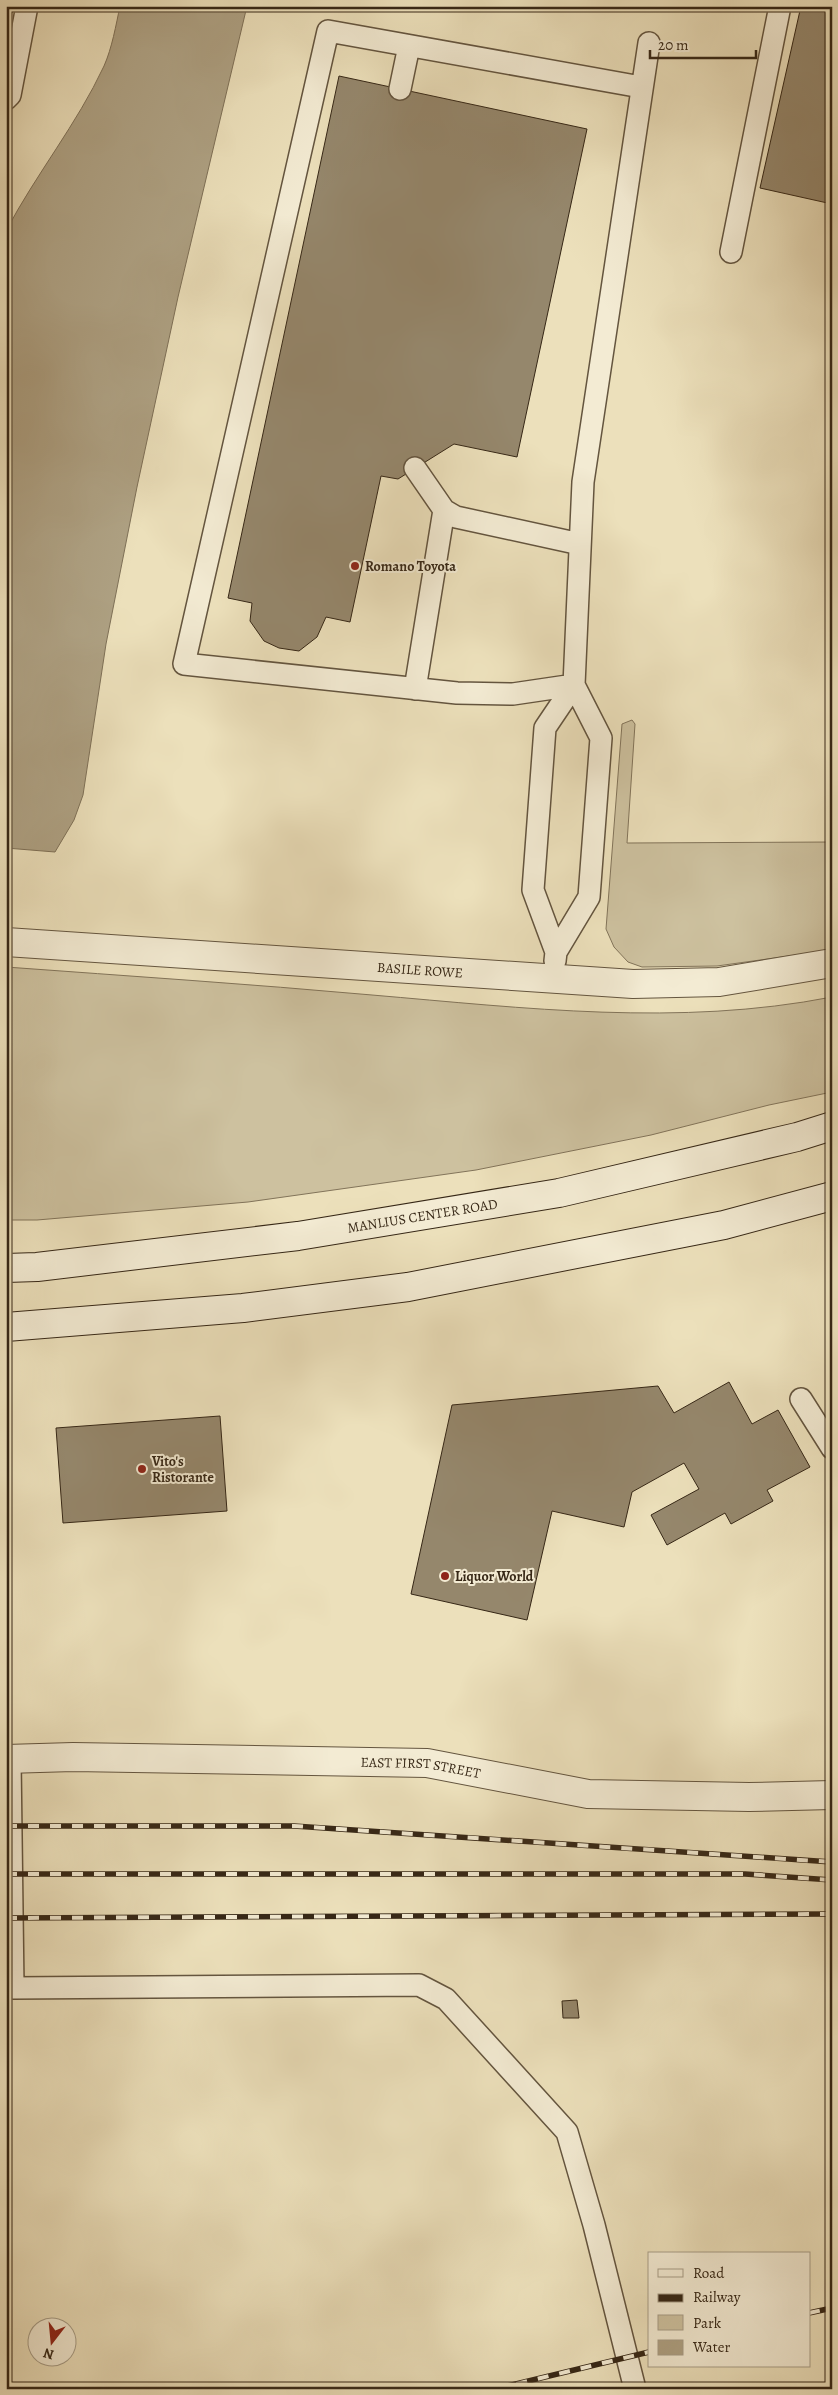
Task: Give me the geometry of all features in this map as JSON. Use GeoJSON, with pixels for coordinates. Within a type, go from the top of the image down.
{"type":"FeatureCollection","features":[{"type":"Feature","properties":{"kind":"main road","name":"BASILE ROWE"},"geometry":{"type":"LineString","coordinates":[[6,942],[633,984],[719,982],[832,964]]}},
{"type":"Feature","properties":{"kind":"main road","name":"MANLIUS CENTER ROAD"},"geometry":{"type":"LineString","coordinates":[[6,1268],[298,1236],[559,1194],[797,1137],[832,1126]]}},
{"type":"Feature","properties":{"kind":"main road"},"geometry":{"type":"LineString","coordinates":[[6,1327],[233,1309],[408,1287],[724,1225],[832,1196]]}},
{"type":"Feature","properties":{"kind":"main road","name":"EAST FIRST STREET"},"geometry":{"type":"LineString","coordinates":[[8,1759],[73,1758],[427,1763],[588,1794],[749,1797],[832,1795]]}},
{"type":"Feature","properties":{"kind":"lane"},"geometry":{"type":"LineString","coordinates":[[6,99],[10,95],[27,6]]}},
{"type":"Feature","properties":{"kind":"lane"},"geometry":{"type":"LineString","coordinates":[[732,252],[780,6]]}},
{"type":"Feature","properties":{"kind":"lane"},"geometry":{"type":"LineString","coordinates":[[574,685],[513,694],[457,694],[184,664],[328,31],[641,87]]}},
{"type":"Feature","properties":{"kind":"lane"},"geometry":{"type":"LineString","coordinates":[[553,979],[556,952],[589,897],[601,738],[574,685],[583,482],[649,43]]}},
{"type":"Feature","properties":{"kind":"lane"},"geometry":{"type":"LineString","coordinates":[[400,88],[409,46]]}},
{"type":"Feature","properties":{"kind":"lane"},"geometry":{"type":"LineString","coordinates":[[415,468],[444,510],[456,517],[580,544]]}},
{"type":"Feature","properties":{"kind":"lane"},"geometry":{"type":"LineString","coordinates":[[415,689],[444,510]]}},
{"type":"Feature","properties":{"kind":"lane"},"geometry":{"type":"LineString","coordinates":[[556,952],[533,890],[545,728],[574,685]]}},
{"type":"Feature","properties":{"kind":"lane"},"geometry":{"type":"LineString","coordinates":[[801,1399],[832,1448]]}},
{"type":"Feature","properties":{"kind":"lane"},"geometry":{"type":"LineString","coordinates":[[8,1759],[13,1988],[420,1986],[446,1998],[567,2132],[594,2225],[635,2389]]}},
{"type":"Feature","properties":{"kind":"green space"},"geometry":{"type":"Polygon","coordinates":[[[632,720],[635,724],[627,843],[832,842],[832,950],[717,966],[642,967],[628,962],[614,947],[606,929],[622,724],[632,720]]]}},
{"type":"Feature","properties":{"kind":"green space"},"geometry":{"type":"Polygon","coordinates":[[[6,967],[280,987],[487,1005],[602,1012],[660,1013],[717,1011],[775,1006],[832,997],[832,1092],[769,1105],[651,1135],[476,1170],[248,1202],[37,1220],[6,1220],[6,967]]]}},
{"type":"Feature","properties":{"kind":"water"},"geometry":{"type":"Polygon","coordinates":[[[120,6],[247,6],[178,297],[137,487],[106,644],[83,795],[74,820],[55,852],[6,848],[6,231],[30,189],[82,108],[104,66],[120,6]]]}},
{"type":"Feature","properties":{"kind":"building"},"geometry":{"type":"Polygon","coordinates":[[[801,6],[832,6],[832,204],[760,188],[801,6]]]}},
{"type":"Feature","properties":{"kind":"building"},"geometry":{"type":"Polygon","coordinates":[[[339,76],[587,129],[517,457],[454,444],[398,479],[381,476],[350,622],[326,617],[317,637],[299,651],[279,648],[264,641],[250,621],[252,603],[228,598],[339,76]]]}},
{"type":"Feature","properties":{"kind":"building"},"geometry":{"type":"Polygon","coordinates":[[[729,1382],[752,1424],[778,1410],[810,1467],[767,1490],[773,1501],[731,1524],[725,1513],[667,1545],[651,1515],[699,1489],[684,1463],[632,1492],[624,1527],[552,1511],[527,1620],[411,1594],[452,1405],[658,1386],[674,1413],[729,1382]]]}},
{"type":"Feature","properties":{"kind":"building","name":"Vito's Ristorante"},"geometry":{"type":"Polygon","coordinates":[[[220,1416],[227,1511],[63,1523],[56,1428],[220,1416]]]}},
{"type":"Feature","properties":{"kind":"building"},"geometry":{"type":"Polygon","coordinates":[[[577,2000],[579,2018],[563,2018],[562,2001],[577,2000]]]}},
{"type":"Feature","properties":{"kind":"railway"},"geometry":{"type":"LineString","coordinates":[[6,1826],[294,1826],[832,1862]]}},
{"type":"Feature","properties":{"kind":"railway"},"geometry":{"type":"LineString","coordinates":[[6,1874],[745,1874],[832,1880]]}},
{"type":"Feature","properties":{"kind":"railway"},"geometry":{"type":"LineString","coordinates":[[6,1918],[832,1914]]}},
{"type":"Feature","properties":{"kind":"railway"},"geometry":{"type":"LineString","coordinates":[[810,2313],[832,2308]]}},
{"type":"Feature","properties":{"kind":"railway"},"geometry":{"type":"LineString","coordinates":[[495,2389],[648,2352]]}},
{"type":"Feature","properties":{"kind":"place","name":"Romano Toyota"},"geometry":{"type":"Point","coordinates":[355,566]}},
{"type":"Feature","properties":{"kind":"place","name":"Vito's Ristorante"},"geometry":{"type":"Point","coordinates":[142,1469]}},
{"type":"Feature","properties":{"kind":"place","name":"Liquor World"},"geometry":{"type":"Point","coordinates":[445,1576]}}]}
